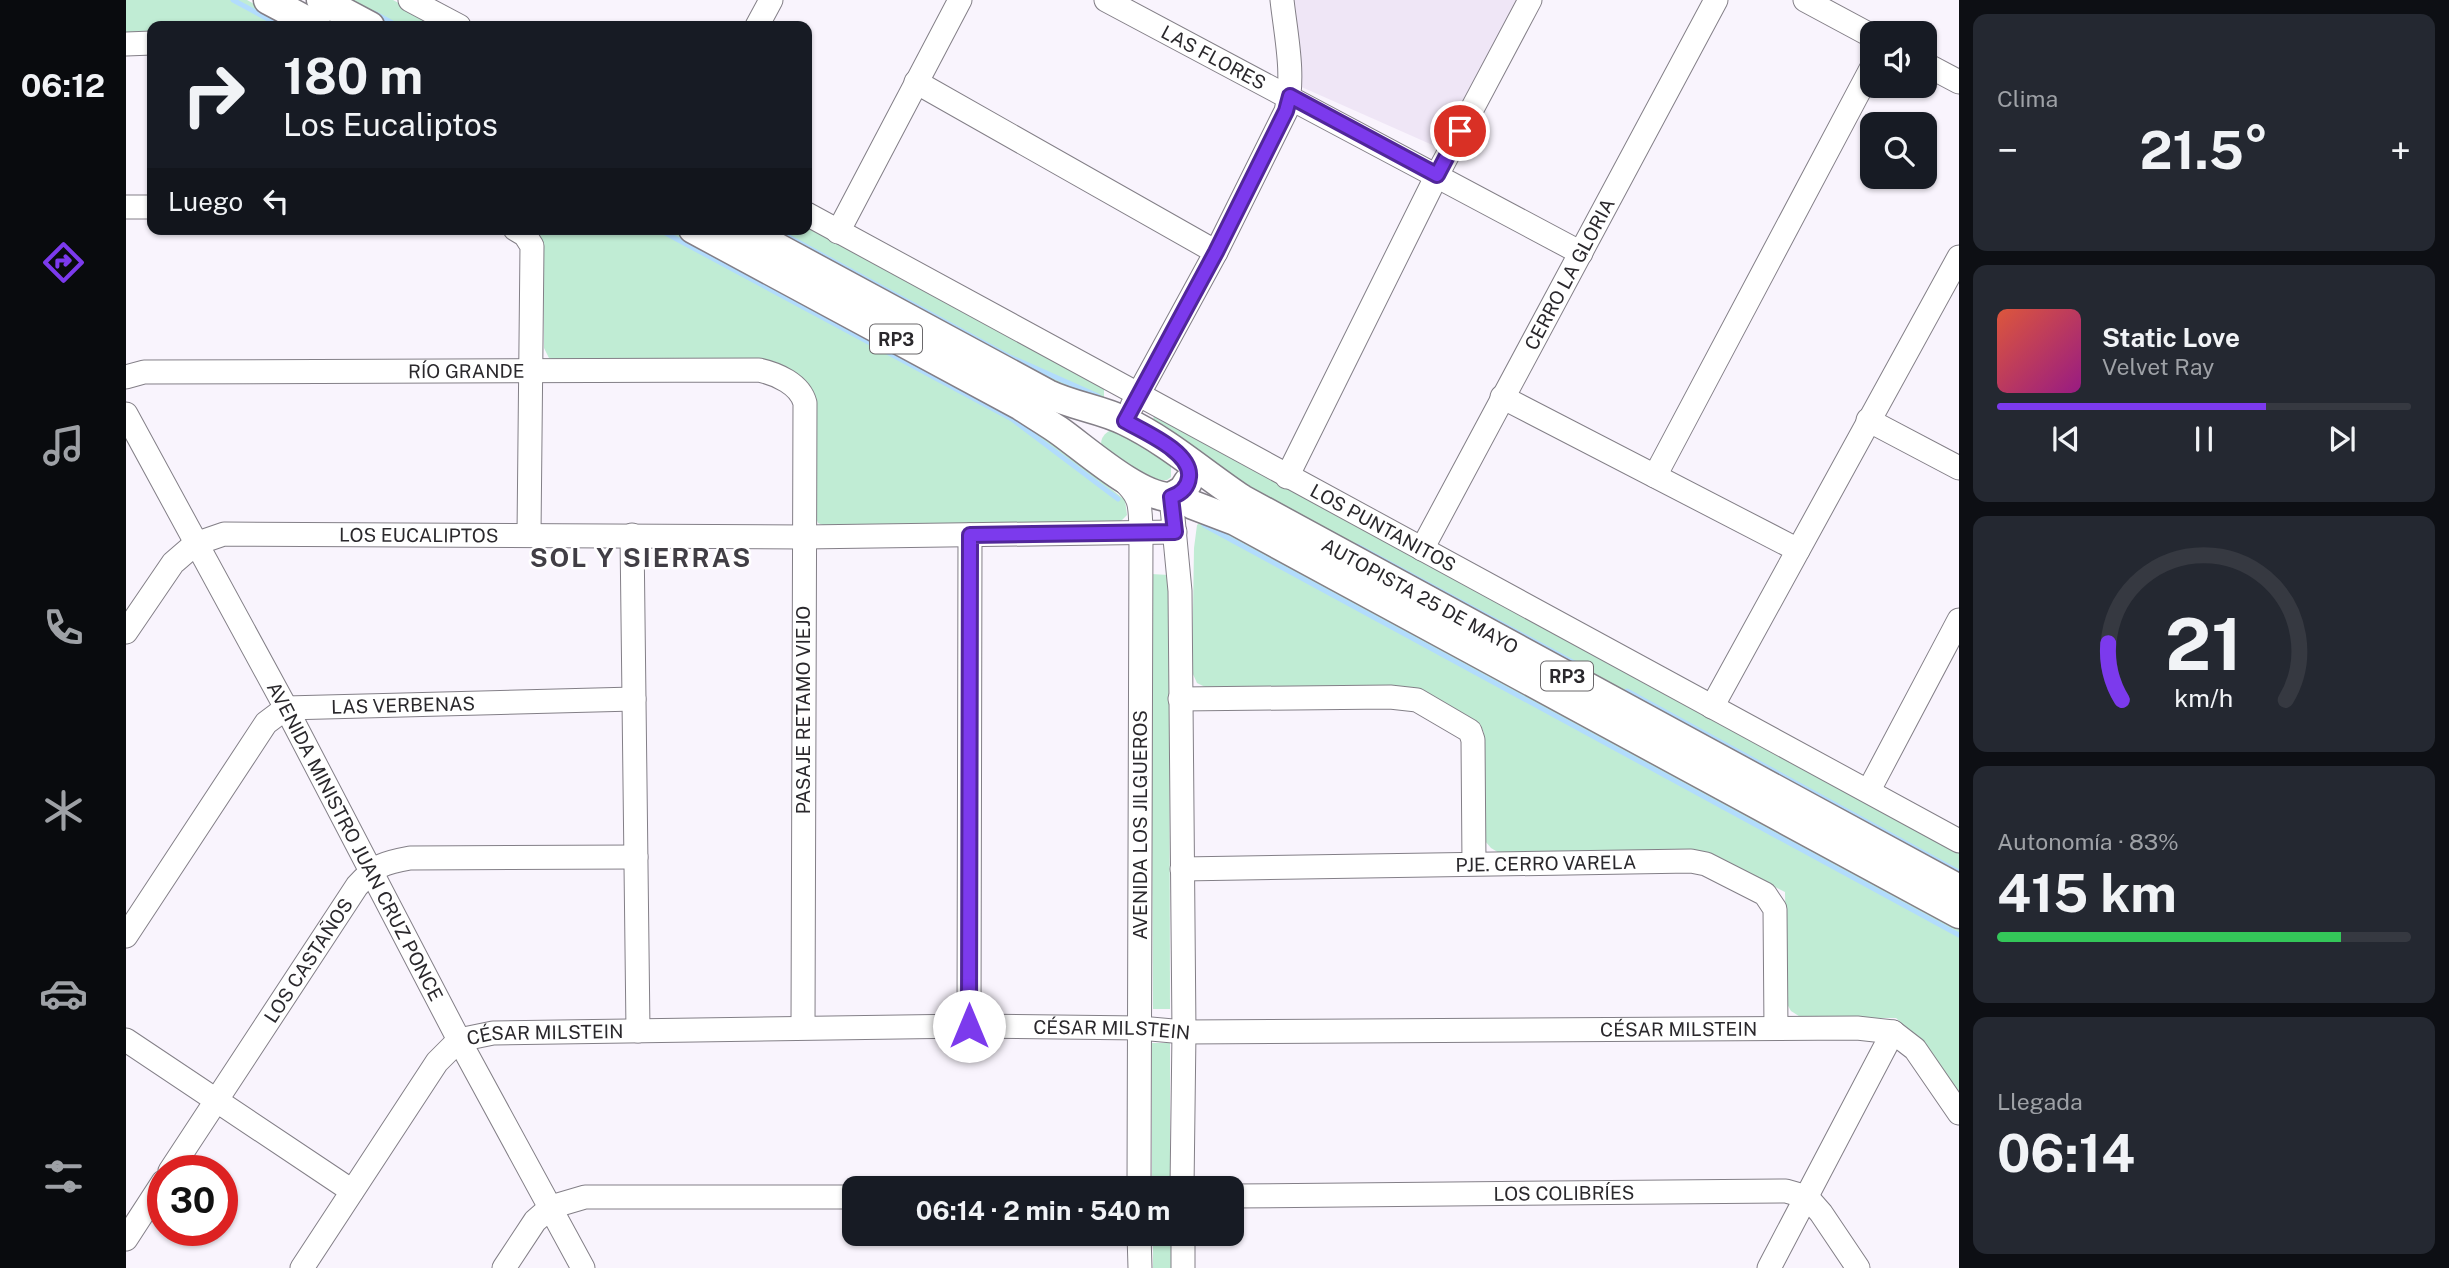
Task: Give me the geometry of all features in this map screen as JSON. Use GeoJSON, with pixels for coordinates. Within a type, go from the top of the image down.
{"type":"FeatureCollection","features":[{"type":"Feature","properties":{"kind":"main road"},"geometry":{"type":"LineString","coordinates":[[268,0],[308,21]]}},
{"type":"Feature","properties":{"kind":"main road"},"geometry":{"type":"LineString","coordinates":[[321,0],[361,21]]}},
{"type":"Feature","properties":{"kind":"main road","name":"RP3"},"geometry":{"type":"LineString","coordinates":[[704,235],[1021,406],[1060,431],[1103,465],[1152,492],[1174,496]]}},
{"type":"Feature","properties":{"kind":"main road","name":"RP3"},"geometry":{"type":"LineString","coordinates":[[754,235],[1048,394],[1120,419],[1180,454]]}},
{"type":"Feature","properties":{"kind":"main road"},"geometry":{"type":"LineString","coordinates":[[1103,465],[1087,446],[1088,435],[1092,426],[1100,419],[1120,419]]}},
{"type":"Feature","properties":{"kind":"main road"},"geometry":{"type":"LineString","coordinates":[[1174,496],[1188,483],[1188,467],[1180,454]]}},
{"type":"Feature","properties":{"kind":"main road","name":"AUTOPISTA 25 DE MAYO"},"geometry":{"type":"LineString","coordinates":[[1180,454],[1241,499],[1959,889]]}},
{"type":"Feature","properties":{"kind":"main road","name":"AUTOPISTA 25 DE MAYO"},"geometry":{"type":"LineString","coordinates":[[1174,496],[1235,521],[1959,914]]}},
{"type":"Feature","properties":{"kind":"street"},"geometry":{"type":"LineString","coordinates":[[410,0],[450,21]]}},
{"type":"Feature","properties":{"kind":"street"},"geometry":{"type":"LineString","coordinates":[[838,232],[960,0]]}},
{"type":"Feature","properties":{"kind":"street","name":"LAS FLORES"},"geometry":{"type":"LineString","coordinates":[[1105,0],[1581,253]]}},
{"type":"Feature","properties":{"kind":"street"},"geometry":{"type":"LineString","coordinates":[[1120,419],[1138,394],[1216,252],[1286,111],[1290,96],[1282,0]]}},
{"type":"Feature","properties":{"kind":"street"},"geometry":{"type":"LineString","coordinates":[[1287,477],[1437,175],[1530,0]]}},
{"type":"Feature","properties":{"kind":"street","name":"CERRO LA GLORIA"},"geometry":{"type":"LineString","coordinates":[[1422,549],[1716,0]]}},
{"type":"Feature","properties":{"kind":"street"},"geometry":{"type":"LineString","coordinates":[[1805,0],[1860,30]]}},
{"type":"Feature","properties":{"kind":"street"},"geometry":{"type":"LineString","coordinates":[[126,44],[147,43]]}},
{"type":"Feature","properties":{"kind":"street"},"geometry":{"type":"LineString","coordinates":[[1937,70],[1959,82]]}},
{"type":"Feature","properties":{"kind":"street"},"geometry":{"type":"LineString","coordinates":[[916,82],[1216,252]]}},
{"type":"Feature","properties":{"kind":"street"},"geometry":{"type":"LineString","coordinates":[[1655,476],[1860,90]]}},
{"type":"Feature","properties":{"kind":"street"},"geometry":{"type":"LineString","coordinates":[[126,207],[147,207]]}},
{"type":"Feature","properties":{"kind":"street","name":"LOS PUNTANITOS"},"geometry":{"type":"LineString","coordinates":[[812,217],[1959,841]]}},
{"type":"Feature","properties":{"kind":"street"},"geometry":{"type":"LineString","coordinates":[[525,235],[532,246],[529,534]]}},
{"type":"Feature","properties":{"kind":"street"},"geometry":{"type":"LineString","coordinates":[[1712,708],[1959,257]]}},
{"type":"Feature","properties":{"kind":"street","name":"RÍO GRANDE"},"geometry":{"type":"LineString","coordinates":[[126,377],[144,372],[759,370],[775,373],[802,393]]}},
{"type":"Feature","properties":{"kind":"street","name":"PASAJE RETAMO VIEJO"},"geometry":{"type":"LineString","coordinates":[[802,393],[805,403],[803,1027]]}},
{"type":"Feature","properties":{"kind":"street"},"geometry":{"type":"LineString","coordinates":[[1502,397],[1798,550]]}},
{"type":"Feature","properties":{"kind":"street","name":"AVENIDA MINISTRO JUAN CRUZ PONCE"},"geometry":{"type":"LineString","coordinates":[[126,414],[286,708],[459,1040],[583,1268]]}},
{"type":"Feature","properties":{"kind":"street"},"geometry":{"type":"LineString","coordinates":[[1868,420],[1959,468]]}},
{"type":"Feature","properties":{"kind":"street","name":"AVENIDA LOS JILGUEROS"},"geometry":{"type":"LineString","coordinates":[[1103,465],[1135,491],[1141,532],[1139,1176]]}},
{"type":"Feature","properties":{"kind":"street"},"geometry":{"type":"LineString","coordinates":[[1174,496],[1180,592],[1184,1032],[1182,1176]]}},
{"type":"Feature","properties":{"kind":"street","name":"LOS EUCALIPTOS"},"geometry":{"type":"LineString","coordinates":[[126,632],[173,563],[195,544],[224,534],[804,537],[1175,532]]}},
{"type":"Feature","properties":{"kind":"street"},"geometry":{"type":"LineString","coordinates":[[632,535],[638,1031]]}},
{"type":"Feature","properties":{"kind":"street"},"geometry":{"type":"LineString","coordinates":[[969,1026],[970,535]]}},
{"type":"Feature","properties":{"kind":"street"},"geometry":{"type":"LineString","coordinates":[[1868,790],[1959,620]]}},
{"type":"Feature","properties":{"kind":"street"},"geometry":{"type":"LineString","coordinates":[[1180,699],[1390,697],[1417,700],[1469,731],[1473,740],[1474,863]]}},
{"type":"Feature","properties":{"kind":"street","name":"LAS VERBENAS"},"geometry":{"type":"LineString","coordinates":[[286,708],[634,699]]}},
{"type":"Feature","properties":{"kind":"street"},"geometry":{"type":"LineString","coordinates":[[126,936],[266,723],[286,708]]}},
{"type":"Feature","properties":{"kind":"street"},"geometry":{"type":"LineString","coordinates":[[371,870],[388,862],[411,858],[636,857]]}},
{"type":"Feature","properties":{"kind":"street","name":"PJE. CERRO VARELA"},"geometry":{"type":"LineString","coordinates":[[1182,869],[1474,863],[1691,861],[1706,864],[1765,894],[1775,909],[1776,1028]]}},
{"type":"Feature","properties":{"kind":"street","name":"LOS CASTAÑOS"},"geometry":{"type":"LineString","coordinates":[[180,1155],[357,886],[371,870]]}},
{"type":"Feature","properties":{"kind":"street","name":"CÉSAR MILSTEIN"},"geometry":{"type":"LineString","coordinates":[[302,1268],[437,1062],[459,1040],[493,1033],[969,1026],[1140,1028],[1184,1032],[1857,1028],[1893,1032]]}},
{"type":"Feature","properties":{"kind":"street"},"geometry":{"type":"LineString","coordinates":[[1769,1268],[1893,1032],[1915,1049],[1959,1113]]}},
{"type":"Feature","properties":{"kind":"street"},"geometry":{"type":"LineString","coordinates":[[126,1040],[352,1191]]}},
{"type":"Feature","properties":{"kind":"street","name":"LOS COLIBRÍES"},"geometry":{"type":"LineString","coordinates":[[1244,1196],[1786,1191],[1807,1197]]}},
{"type":"Feature","properties":{"kind":"street"},"geometry":{"type":"LineString","coordinates":[[504,1268],[535,1221],[551,1207],[585,1197],[842,1197]]}},
{"type":"Feature","properties":{"kind":"street"},"geometry":{"type":"LineString","coordinates":[[1807,1197],[1858,1268]]}},
{"type":"Feature","properties":{"kind":"street"},"geometry":{"type":"LineString","coordinates":[[126,1239],[147,1207]]}},
{"type":"Feature","properties":{"kind":"street"},"geometry":{"type":"LineString","coordinates":[[1139,1246],[1140,1268]]}},
{"type":"Feature","properties":{"kind":"street"},"geometry":{"type":"LineString","coordinates":[[1183,1246],[1183,1268]]}},
{"type":"Feature","properties":{"kind":"shaded area"},"geometry":{"type":"Polygon","coordinates":[[[1290,0],[1518,0],[1437,147],[1297,85],[1290,0]]]}},
{"type":"Feature","properties":{"kind":"green space"},"geometry":{"type":"Polygon","coordinates":[[[126,0],[247,0],[286,21],[147,21],[147,33],[126,33],[126,0]]]}},
{"type":"Feature","properties":{"kind":"green space"},"geometry":{"type":"Polygon","coordinates":[[[340,0],[393,0],[432,21],[380,21],[340,0]]]}},
{"type":"Feature","properties":{"kind":"green space"},"geometry":{"type":"Polygon","coordinates":[[[812,227],[1104,389],[1104,399],[1086,399],[774,235],[812,235],[812,227]]]}},
{"type":"Feature","properties":{"kind":"green space"},"geometry":{"type":"Polygon","coordinates":[[[681,235],[1026,421],[1125,500],[1127,515],[1117,525],[830,528],[818,523],[813,512],[807,385],[775,363],[765,360],[560,361],[549,358],[544,348],[543,250],[537,236],[681,235]]]}},
{"type":"Feature","properties":{"kind":"green space"},"geometry":{"type":"Polygon","coordinates":[[[1154,416],[1959,852],[1959,877],[1271,507],[1152,423],[1154,416]]]}},
{"type":"Feature","properties":{"kind":"green space"},"geometry":{"type":"Polygon","coordinates":[[[1114,429],[1171,462],[1171,477],[1167,480],[1155,480],[1105,453],[1101,446],[1102,439],[1114,429]]]}},
{"type":"Feature","properties":{"kind":"green space"},"geometry":{"type":"Polygon","coordinates":[[[1203,520],[1959,928],[1959,1100],[1912,1033],[1896,1018],[1802,1018],[1791,1011],[1787,1004],[1785,892],[1709,854],[1501,854],[1491,848],[1485,841],[1484,733],[1480,724],[1395,686],[1205,687],[1197,683],[1192,672],[1194,548],[1197,525],[1203,520]]]}},
{"type":"Feature","properties":{"kind":"green space"},"geometry":{"type":"Polygon","coordinates":[[[1151,574],[1169,575],[1170,1009],[1153,1009],[1151,574]]]}},
{"type":"Feature","properties":{"kind":"green space"},"geometry":{"type":"Polygon","coordinates":[[[1152,1043],[1170,1043],[1170,1176],[1152,1176],[1152,1043]]]}},
{"type":"Feature","properties":{"kind":"green space"},"geometry":{"type":"Polygon","coordinates":[[[1153,1246],[1171,1246],[1171,1268],[1153,1268],[1153,1246]]]}},
{"type":"Feature","properties":{"kind":"waterway"},"geometry":{"type":"LineString","coordinates":[[233,0],[272,21]]}},
{"type":"Feature","properties":{"kind":"waterway"},"geometry":{"type":"LineString","coordinates":[[374,13],[389,21]]}},
{"type":"Feature","properties":{"kind":"waterway"},"geometry":{"type":"LineString","coordinates":[[669,235],[1012,419],[1118,499]]}},
{"type":"Feature","properties":{"kind":"waterway"},"geometry":{"type":"LineString","coordinates":[[785,235],[1008,356],[1098,396]]}},
{"type":"Feature","properties":{"kind":"waterway"},"geometry":{"type":"LineString","coordinates":[[1204,525],[1959,935]]}},
{"type":"Feature","properties":{"kind":"waterway"},"geometry":{"type":"LineString","coordinates":[[1357,546],[1578,665]]}},
{"type":"Feature","properties":{"kind":"waterway"},"geometry":{"type":"LineString","coordinates":[[1627,691],[1959,872]]}},
{"type":"Feature","properties":{"kind":"district","name":"SOL Y SIERRAS"},"geometry":{"type":"Point","coordinates":[641,557]}},
{"type":"Feature","properties":{"kind":"route"},"geometry":{"type":"LineString","coordinates":[[969,1026],[970,535],[1175,532],[1171,497],[1177,495],[1188,483],[1185,460],[1180,454],[1125,421],[1216,252],[1286,111],[1290,96],[1437,175],[1460,131]]}}]}
